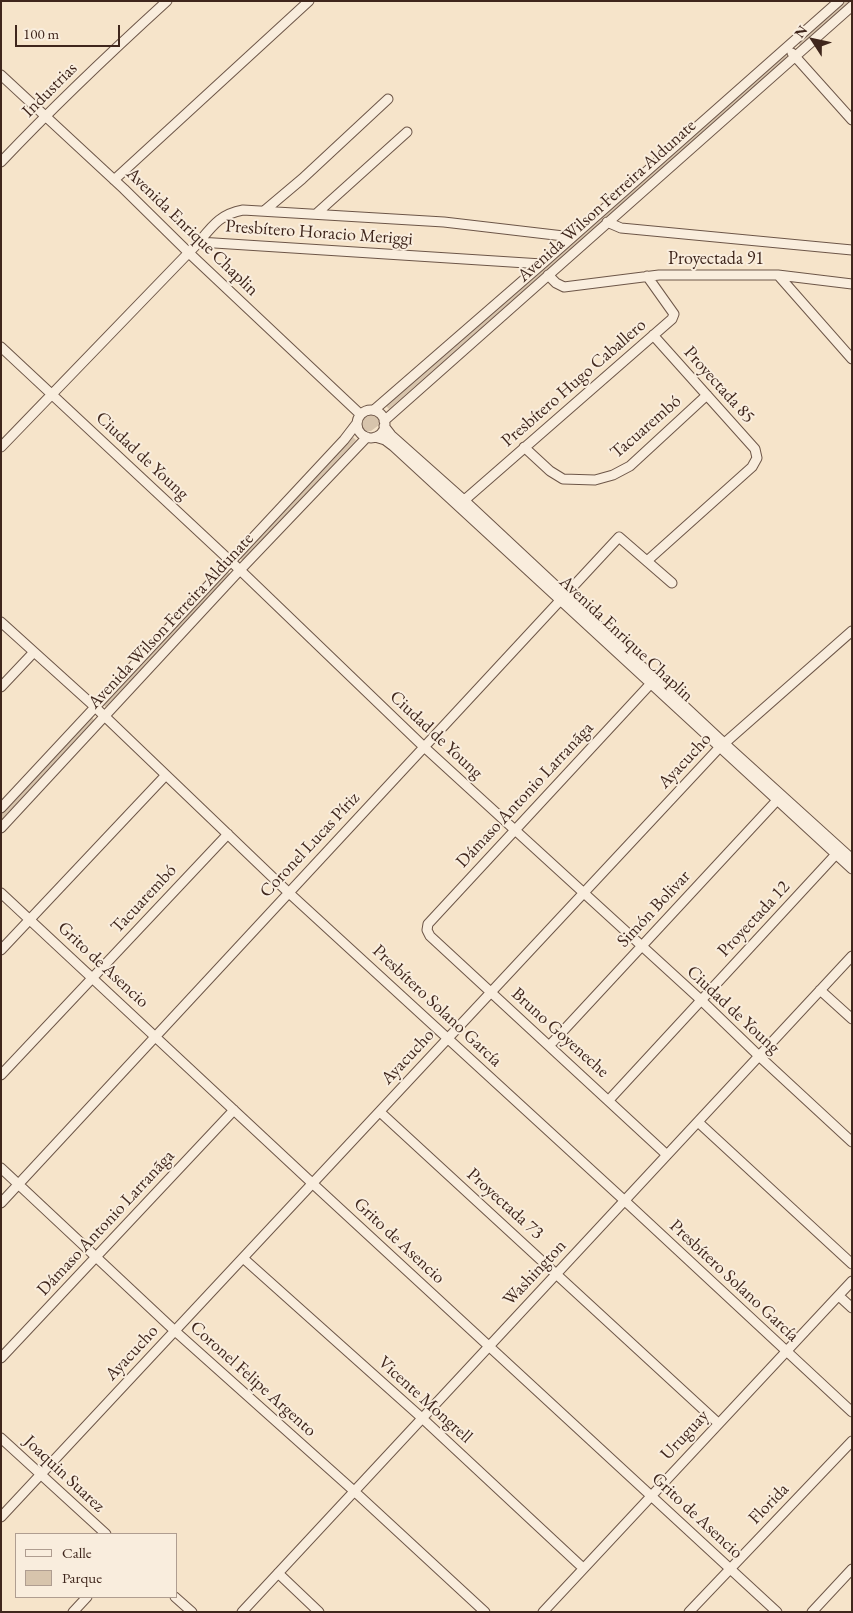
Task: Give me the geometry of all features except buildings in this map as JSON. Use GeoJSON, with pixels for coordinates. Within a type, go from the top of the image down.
{"type":"FeatureCollection","features":[{"type":"Feature","properties":{"kind":"street","name":"Industrias"},"geometry":{"type":"LineString","coordinates":[[1,162],[115,48],[167,1]]}},
{"type":"Feature","properties":{"kind":"street"},"geometry":{"type":"LineString","coordinates":[[114,180],[309,1]]}},
{"type":"Feature","properties":{"kind":"street","name":"Avenida Wilson Ferreira Aldunate"},"geometry":{"type":"LineString","coordinates":[[374,410],[839,1]]}},
{"type":"Feature","properties":{"kind":"street","name":"Avenida Wilson Ferreira Aldunate"},"geometry":{"type":"LineString","coordinates":[[384,424],[548,274],[852,6]]}},
{"type":"Feature","properties":{"kind":"street"},"geometry":{"type":"LineString","coordinates":[[788,47],[852,120]]}},
{"type":"Feature","properties":{"kind":"street","name":"Avenida Enrique Chaplin"},"geometry":{"type":"LineString","coordinates":[[1,75],[114,180],[359,419]]}},
{"type":"Feature","properties":{"kind":"street"},"geometry":{"type":"LineString","coordinates":[[264,211],[302,179],[388,99]]}},
{"type":"Feature","properties":{"kind":"street"},"geometry":{"type":"LineString","coordinates":[[316,214],[407,132]]}},
{"type":"Feature","properties":{"kind":"street"},"geometry":{"type":"LineString","coordinates":[[199,242],[218,220],[232,212],[243,210],[444,222],[572,237]]}},
{"type":"Feature","properties":{"kind":"street"},"geometry":{"type":"LineString","coordinates":[[608,222],[621,228],[852,250]]}},
{"type":"Feature","properties":{"kind":"street","name":"Presbítero Horacio Meriggi"},"geometry":{"type":"LineString","coordinates":[[1,447],[199,242],[542,264]]}},
{"type":"Feature","properties":{"kind":"street","name":"Proyectada 91"},"geometry":{"type":"LineString","coordinates":[[548,274],[556,283],[564,287],[647,276],[778,275],[852,360]]}},
{"type":"Feature","properties":{"kind":"street"},"geometry":{"type":"LineString","coordinates":[[778,275],[852,284]]}},
{"type":"Feature","properties":{"kind":"street","name":"Presbítero Hugo Caballero"},"geometry":{"type":"LineString","coordinates":[[461,503],[672,319],[674,314],[647,276]]}},
{"type":"Feature","properties":{"kind":"street","name":"Proyectada 85"},"geometry":{"type":"LineString","coordinates":[[647,561],[752,466],[757,458],[755,450],[653,335]]}},
{"type":"Feature","properties":{"kind":"street","name":"Ciudad de Young"},"geometry":{"type":"LineString","coordinates":[[1,347],[240,570],[424,746],[701,1000],[852,1142]]}},
{"type":"Feature","properties":{"kind":"street","name":"Tacuarembó"},"geometry":{"type":"LineString","coordinates":[[524,447],[556,476],[563,479],[594,480],[613,476],[630,466],[707,395]]}},
{"type":"Feature","properties":{"kind":"street"},"geometry":{"type":"LineString","coordinates":[[367,410],[374,410],[381,414],[384,424],[381,433],[371,437],[359,432],[359,419],[367,410]]}},
{"type":"Feature","properties":{"kind":"street","name":"Avenida Wilson Ferreira Aldunate"},"geometry":{"type":"LineString","coordinates":[[1,808],[344,440],[359,419]]}},
{"type":"Feature","properties":{"kind":"street","name":"Avenida Enrique Chaplin"},"geometry":{"type":"LineString","coordinates":[[384,424],[391,435],[461,503],[652,682],[839,852],[852,869]]}},
{"type":"Feature","properties":{"kind":"street","name":"Avenida Enrique Chaplin"},"geometry":{"type":"LineString","coordinates":[[371,437],[385,440],[461,503]]}},
{"type":"Feature","properties":{"kind":"street","name":"Avenida Wilson Ferreira Aldunate"},"geometry":{"type":"LineString","coordinates":[[1,828],[240,570],[371,437]]}},
{"type":"Feature","properties":{"kind":"street","name":"Coronel Lucas Píriz"},"geometry":{"type":"LineString","coordinates":[[1,1203],[561,597],[619,537],[672,583]]}},
{"type":"Feature","properties":{"kind":"street","name":"Presbítero Solano García"},"geometry":{"type":"LineString","coordinates":[[1,622],[95,707],[288,892],[852,1412]]}},
{"type":"Feature","properties":{"kind":"street","name":"Ayacucho"},"geometry":{"type":"LineString","coordinates":[[1,1518],[721,745],[852,631]]}},
{"type":"Feature","properties":{"kind":"street"},"geometry":{"type":"LineString","coordinates":[[1,687],[34,652]]}},
{"type":"Feature","properties":{"kind":"street","name":"Dámaso Antonio Larranãga"},"geometry":{"type":"LineString","coordinates":[[430,936],[427,930],[428,924],[652,682]]}},
{"type":"Feature","properties":{"kind":"street"},"geometry":{"type":"LineString","coordinates":[[1,950],[166,775]]}},
{"type":"Feature","properties":{"kind":"street","name":"Simón Bolivar"},"geometry":{"type":"LineString","coordinates":[[550,1046],[779,798]]}},
{"type":"Feature","properties":{"kind":"street","name":"Tacuarembó"},"geometry":{"type":"LineString","coordinates":[[1,1075],[228,834]]}},
{"type":"Feature","properties":{"kind":"street","name":"Avenida Enrique Chaplin"},"geometry":{"type":"LineString","coordinates":[[839,852],[852,859]]}},
{"type":"Feature","properties":{"kind":"street","name":"Proyectada 12"},"geometry":{"type":"LineString","coordinates":[[609,1100],[839,852]]}},
{"type":"Feature","properties":{"kind":"street","name":"Grito de Asencio"},"geometry":{"type":"LineString","coordinates":[[1,894],[776,1612]]}},
{"type":"Feature","properties":{"kind":"street","name":"Bruno Goyeneche"},"geometry":{"type":"LineString","coordinates":[[430,936],[667,1154]]}},
{"type":"Feature","properties":{"kind":"street","name":"Washington"},"geometry":{"type":"LineString","coordinates":[[242,1612],[852,956]]}},
{"type":"Feature","properties":{"kind":"street"},"geometry":{"type":"LineString","coordinates":[[820,990],[852,1019]]}},
{"type":"Feature","properties":{"kind":"street","name":"Dámaso Antonio Larranãga"},"geometry":{"type":"LineString","coordinates":[[1,1358],[234,1110]]}},
{"type":"Feature","properties":{"kind":"street","name":"Proyectada 73"},"geometry":{"type":"LineString","coordinates":[[380,1112],[718,1423]]}},
{"type":"Feature","properties":{"kind":"street"},"geometry":{"type":"LineString","coordinates":[[698,1122],[852,1264]]}},
{"type":"Feature","properties":{"kind":"street","name":"Coronel Felipe Argento"},"geometry":{"type":"LineString","coordinates":[[1,1168],[175,1331],[354,1491],[485,1612]]}},
{"type":"Feature","properties":{"kind":"street","name":"Vicente Mongrell"},"geometry":{"type":"LineString","coordinates":[[243,1258],[422,1418],[583,1568]]}},
{"type":"Feature","properties":{"kind":"street","name":"Uruguay"},"geometry":{"type":"LineString","coordinates":[[543,1612],[650,1495],[852,1281]]}},
{"type":"Feature","properties":{"kind":"street"},"geometry":{"type":"LineString","coordinates":[[838,1296],[852,1308]]}},
{"type":"Feature","properties":{"kind":"street","name":"Joaquin Suarez"},"geometry":{"type":"LineString","coordinates":[[1,1438],[105,1533]]}},
{"type":"Feature","properties":{"kind":"street","name":"Florida"},"geometry":{"type":"LineString","coordinates":[[689,1612],[852,1441]]}},
{"type":"Feature","properties":{"kind":"street"},"geometry":{"type":"LineString","coordinates":[[812,1612],[852,1569]]}},
{"type":"Feature","properties":{"kind":"street"},"geometry":{"type":"LineString","coordinates":[[278,1573],[320,1612]]}},
{"type":"Feature","properties":{"kind":"street"},"geometry":{"type":"LineString","coordinates":[[73,1612],[86,1598]]}},
{"type":"Feature","properties":{"kind":"street"},"geometry":{"type":"LineString","coordinates":[[177,1598],[192,1612]]}},
{"type":"Feature","properties":{"kind":"green space"},"geometry":{"type":"Polygon","coordinates":[[[845,1],[852,1],[801,46],[798,43],[845,1]]]}},
{"type":"Feature","properties":{"kind":"green space"},"geometry":{"type":"Polygon","coordinates":[[[785,53],[788,57],[389,409],[386,406],[785,53]]]}},
{"type":"Feature","properties":{"kind":"green space"},"geometry":{"type":"Polygon","coordinates":[[[371,413],[379,417],[379,425],[371,431],[362,431],[360,428],[361,421],[371,413]]]}},
{"type":"Feature","properties":{"kind":"green space"},"geometry":{"type":"Polygon","coordinates":[[[353,437],[356,440],[243,561],[239,557],[353,437]]]}},
{"type":"Feature","properties":{"kind":"green space"},"geometry":{"type":"Polygon","coordinates":[[[226,570],[230,574],[106,707],[102,704],[226,570]]]}},
{"type":"Feature","properties":{"kind":"green space"},"geometry":{"type":"Polygon","coordinates":[[[91,716],[94,720],[1,821],[1,813],[91,716]]]}}]}
